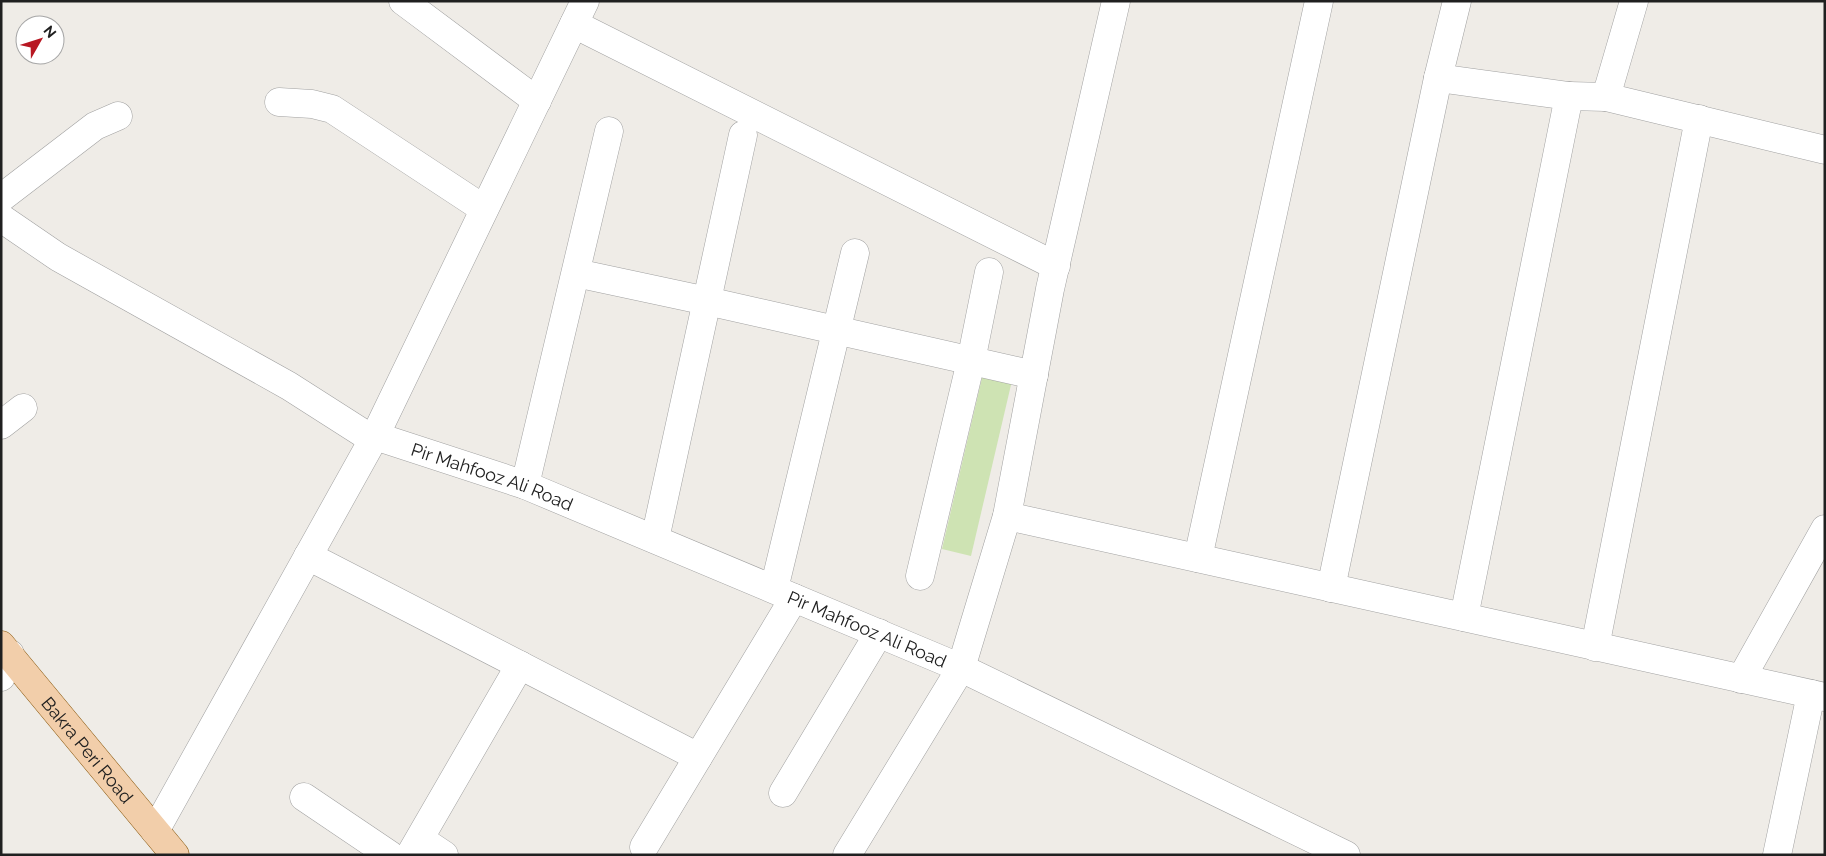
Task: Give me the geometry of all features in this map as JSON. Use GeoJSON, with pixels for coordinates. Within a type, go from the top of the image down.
{"type":"FeatureCollection","features":[{"type":"Feature","properties":{"kind":"main road","name":"Bakra Peri Road"},"geometry":{"type":"LineString","coordinates":[[4,659],[175,855]]}},
{"type":"Feature","properties":{"kind":"street"},"geometry":{"type":"LineString","coordinates":[[403,1],[537,101]]}},
{"type":"Feature","properties":{"kind":"street"},"geometry":{"type":"LineString","coordinates":[[847,855],[962,668],[1007,516],[1056,266],[1116,1]]}},
{"type":"Feature","properties":{"kind":"street"},"geometry":{"type":"LineString","coordinates":[[1198,558],[1319,1]]}},
{"type":"Feature","properties":{"kind":"street"},"geometry":{"type":"LineString","coordinates":[[1331,588],[1438,78],[1457,1]]}},
{"type":"Feature","properties":{"kind":"street"},"geometry":{"type":"LineString","coordinates":[[1606,97],[1634,1]]}},
{"type":"Feature","properties":{"kind":"street"},"geometry":{"type":"LineString","coordinates":[[155,831],[373,437],[580,12],[1056,266]]}},
{"type":"Feature","properties":{"kind":"street"},"geometry":{"type":"LineString","coordinates":[[1438,78],[1569,96],[1606,97],[1825,150]]}},
{"type":"Feature","properties":{"kind":"street"},"geometry":{"type":"LineString","coordinates":[[1464,617],[1569,96]]}},
{"type":"Feature","properties":{"kind":"street"},"geometry":{"type":"LineString","coordinates":[[279,102],[312,104],[332,109],[484,209]]}},
{"type":"Feature","properties":{"kind":"street"},"geometry":{"type":"LineString","coordinates":[[1,198],[95,126],[118,116]]}},
{"type":"Feature","properties":{"kind":"street"},"geometry":{"type":"LineString","coordinates":[[1595,647],[1698,119]]}},
{"type":"Feature","properties":{"kind":"street"},"geometry":{"type":"LineString","coordinates":[[525,485],[610,131]]}},
{"type":"Feature","properties":{"kind":"street"},"geometry":{"type":"LineString","coordinates":[[655,539],[742,135]]}},
{"type":"Feature","properties":{"kind":"street","name":"Pir Mahfooz Ali Road"},"geometry":{"type":"LineString","coordinates":[[1,218],[58,257],[289,386],[373,437],[525,485],[962,668],[1346,855]]}},
{"type":"Feature","properties":{"kind":"street"},"geometry":{"type":"LineString","coordinates":[[644,847],[698,757],[784,594],[836,331],[855,253]]}},
{"type":"Feature","properties":{"kind":"street"},"geometry":{"type":"LineString","coordinates":[[920,576],[989,272]]}},
{"type":"Feature","properties":{"kind":"street"},"geometry":{"type":"LineString","coordinates":[[576,273],[1034,375]]}},
{"type":"Feature","properties":{"kind":"street"},"geometry":{"type":"LineString","coordinates":[[1,425],[23,408]]}},
{"type":"Feature","properties":{"kind":"street"},"geometry":{"type":"LineString","coordinates":[[1007,516],[1818,696],[1777,855]]}},
{"type":"Feature","properties":{"kind":"street"},"geometry":{"type":"LineString","coordinates":[[1741,679],[1822,540]]}},
{"type":"Feature","properties":{"kind":"street"},"geometry":{"type":"LineString","coordinates":[[308,556],[698,757]]}},
{"type":"Feature","properties":{"kind":"street"},"geometry":{"type":"LineString","coordinates":[[783,793],[879,634]]}},
{"type":"Feature","properties":{"kind":"street"},"geometry":{"type":"LineString","coordinates":[[444,855],[415,847],[520,665]]}},
{"type":"Feature","properties":{"kind":"street"},"geometry":{"type":"LineString","coordinates":[[304,797],[390,855]]}},
{"type":"Feature","properties":{"kind":"green space"},"geometry":{"type":"Polygon","coordinates":[[[985,365],[1014,372],[971,556],[942,549],[985,365]]]}}]}
